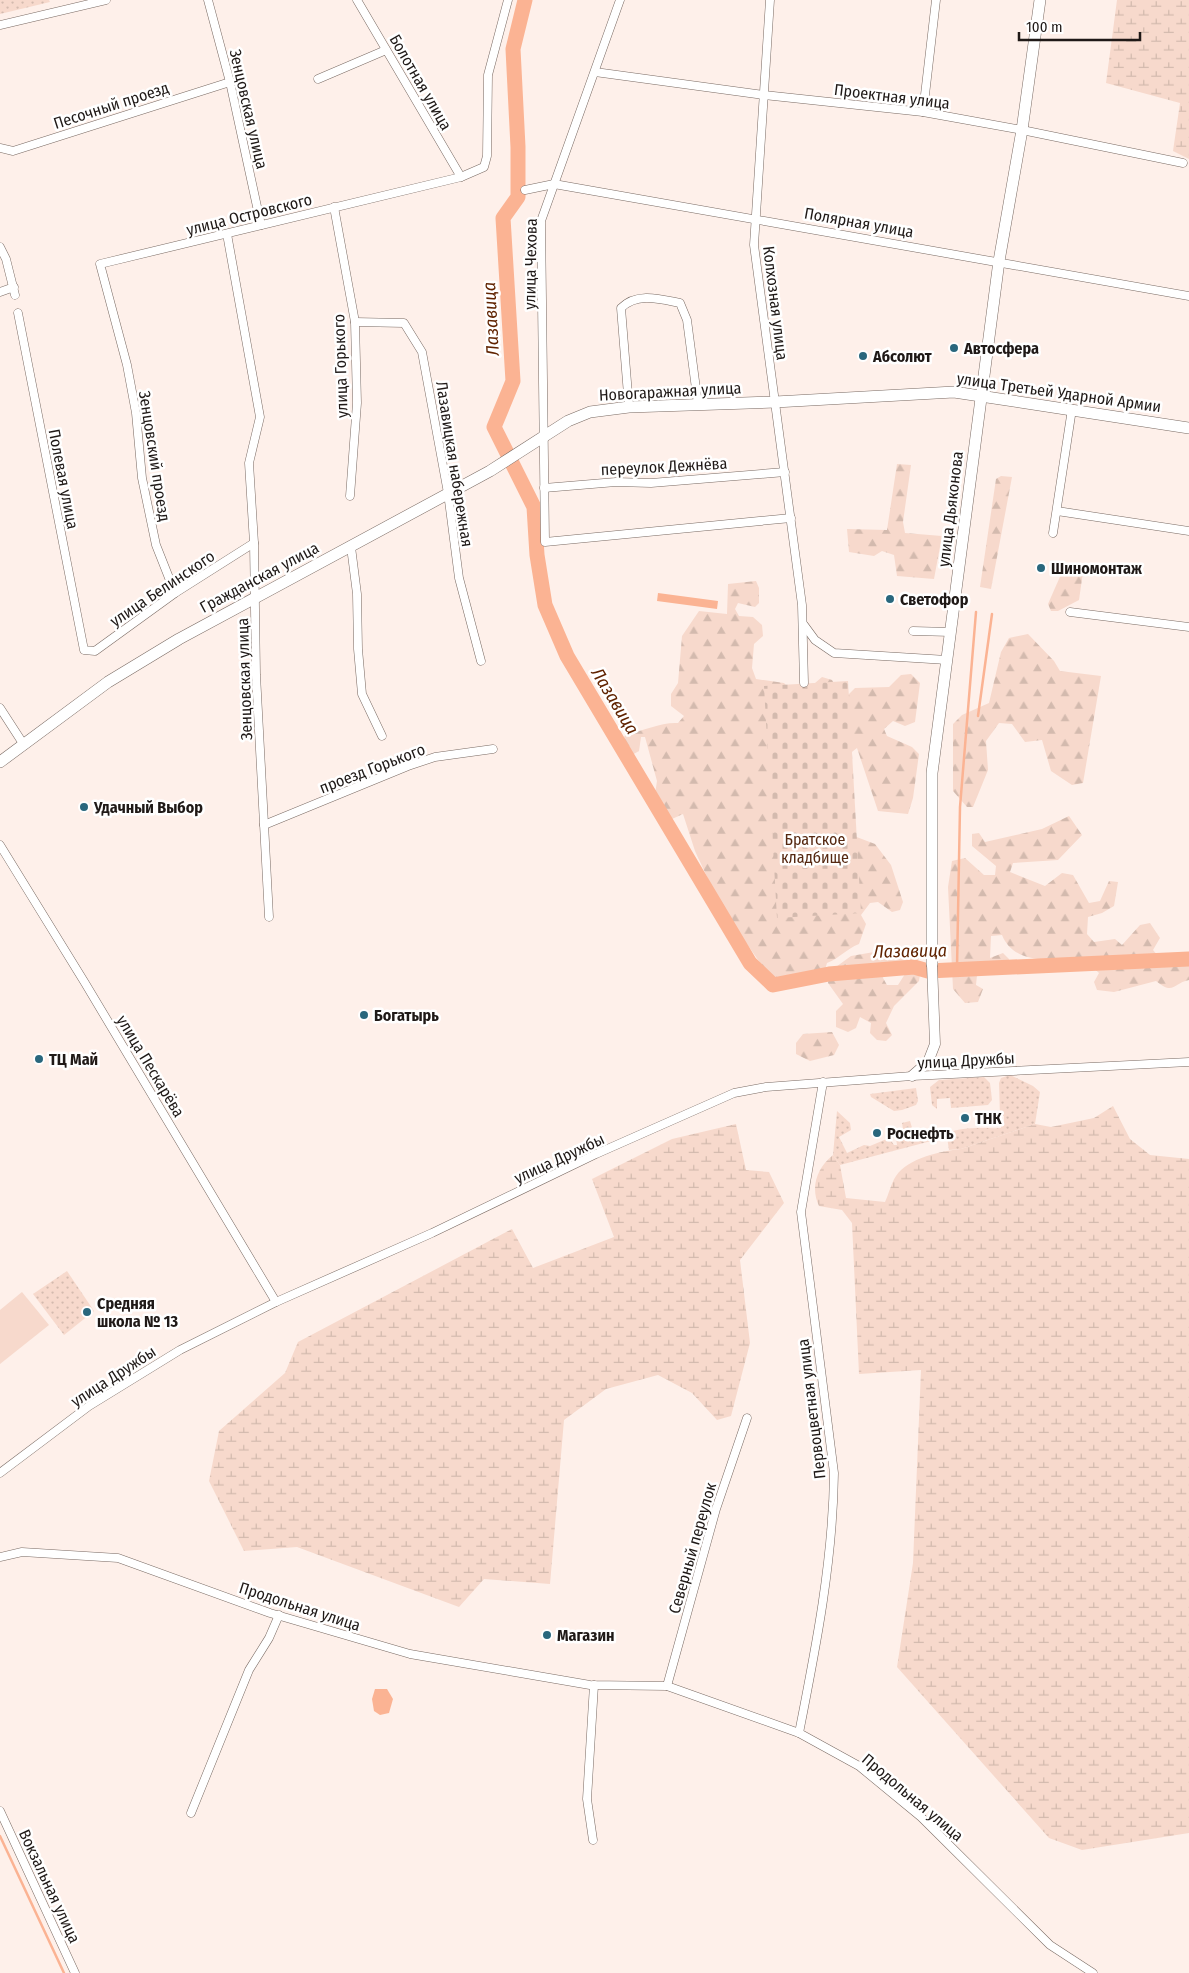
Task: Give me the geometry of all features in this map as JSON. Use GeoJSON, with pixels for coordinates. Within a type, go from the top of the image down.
{"type":"FeatureCollection","features":[{"type":"Feature","properties":{"kind":"main road","name":"улица Дьяконова"},"geometry":{"type":"LineString","coordinates":[[932,964],[932,773],[999,261],[1022,130],[1040,0]]}},
{"type":"Feature","properties":{"kind":"main road","name":"улица Третьей Ударной Армии"},"geometry":{"type":"LineString","coordinates":[[775,402],[954,392],[981,394],[1189,428]]}},
{"type":"Feature","properties":{"kind":"main road","name":"Новогаражная улица"},"geometry":{"type":"LineString","coordinates":[[543,436],[590,412],[629,407],[775,402]]}},
{"type":"Feature","properties":{"kind":"main road","name":"Гражданская улица"},"geometry":{"type":"LineString","coordinates":[[0,762],[108,682],[255,597],[351,547],[490,470],[543,436]]}},
{"type":"Feature","properties":{"kind":"street"},"geometry":{"type":"LineString","coordinates":[[0,25],[106,0]]}},
{"type":"Feature","properties":{"kind":"street","name":"Зенцовская улица"},"geometry":{"type":"LineString","coordinates":[[208,0],[230,82],[261,225]]}},
{"type":"Feature","properties":{"kind":"street","name":"Болотная улица"},"geometry":{"type":"LineString","coordinates":[[357,0],[461,177]]}},
{"type":"Feature","properties":{"kind":"street"},"geometry":{"type":"LineString","coordinates":[[461,177],[484,167],[487,156],[488,75],[508,0]]}},
{"type":"Feature","properties":{"kind":"street","name":"улица Чехова"},"geometry":{"type":"LineString","coordinates":[[620,0],[541,221],[545,542],[791,518]]}},
{"type":"Feature","properties":{"kind":"street","name":"Колхозная улица"},"geometry":{"type":"LineString","coordinates":[[770,0],[754,245],[804,625],[804,683]]}},
{"type":"Feature","properties":{"kind":"street"},"geometry":{"type":"LineString","coordinates":[[923,112],[936,0]]}},
{"type":"Feature","properties":{"kind":"street"},"geometry":{"type":"LineString","coordinates":[[318,79],[386,50]]}},
{"type":"Feature","properties":{"kind":"street","name":"Проектная улица"},"geometry":{"type":"LineString","coordinates":[[594,72],[764,95],[923,112],[1183,163]]}},
{"type":"Feature","properties":{"kind":"street","name":"Песочный проезд"},"geometry":{"type":"LineString","coordinates":[[0,148],[13,151],[230,82]]}},
{"type":"Feature","properties":{"kind":"street","name":"улица Островского"},"geometry":{"type":"LineString","coordinates":[[115,320],[100,264],[461,177]]}},
{"type":"Feature","properties":{"kind":"street","name":"Полярная улица"},"geometry":{"type":"LineString","coordinates":[[525,190],[554,184],[756,218],[1189,296]]}},
{"type":"Feature","properties":{"kind":"street","name":"улица Горького"},"geometry":{"type":"LineString","coordinates":[[334,207],[355,322],[357,403],[350,496]]}},
{"type":"Feature","properties":{"kind":"street","name":"Зенцовская улица"},"geometry":{"type":"LineString","coordinates":[[227,234],[260,417],[249,462],[254,544],[256,675],[269,917]]}},
{"type":"Feature","properties":{"kind":"street"},"geometry":{"type":"LineString","coordinates":[[0,247],[15,291],[0,292]]}},
{"type":"Feature","properties":{"kind":"street"},"geometry":{"type":"LineString","coordinates":[[629,407],[621,308],[629,300],[649,297],[680,302],[687,320],[698,404]]}},
{"type":"Feature","properties":{"kind":"street","name":"Полевая улица"},"geometry":{"type":"LineString","coordinates":[[18,312],[84,650]]}},
{"type":"Feature","properties":{"kind":"street","name":"Зенцовский проезд"},"geometry":{"type":"LineString","coordinates":[[115,320],[136,412],[142,478],[156,545],[175,593]]}},
{"type":"Feature","properties":{"kind":"street","name":"Лазавицкая набережная"},"geometry":{"type":"LineString","coordinates":[[355,322],[404,324],[422,352],[448,493],[459,578],[481,661]]}},
{"type":"Feature","properties":{"kind":"street"},"geometry":{"type":"LineString","coordinates":[[1052,532],[1057,511],[1072,409]]}},
{"type":"Feature","properties":{"kind":"street","name":"переулок Дежнёва"},"geometry":{"type":"LineString","coordinates":[[544,488],[616,482],[651,483],[785,472]]}},
{"type":"Feature","properties":{"kind":"street"},"geometry":{"type":"LineString","coordinates":[[1057,511],[1189,531]]}},
{"type":"Feature","properties":{"kind":"street","name":"улица Белинского"},"geometry":{"type":"LineString","coordinates":[[84,650],[94,651],[175,593],[254,544]]}},
{"type":"Feature","properties":{"kind":"street"},"geometry":{"type":"LineString","coordinates":[[351,547],[357,594],[358,649],[362,694],[382,736]]}},
{"type":"Feature","properties":{"kind":"street"},"geometry":{"type":"LineString","coordinates":[[1070,612],[1189,627]]}},
{"type":"Feature","properties":{"kind":"street"},"geometry":{"type":"LineString","coordinates":[[804,625],[815,640],[834,653],[947,660]]}},
{"type":"Feature","properties":{"kind":"street"},"geometry":{"type":"LineString","coordinates":[[913,631],[951,632]]}},
{"type":"Feature","properties":{"kind":"street"},"geometry":{"type":"LineString","coordinates":[[0,708],[24,745]]}},
{"type":"Feature","properties":{"kind":"street","name":"проезд Горького"},"geometry":{"type":"LineString","coordinates":[[264,825],[408,766],[435,758],[493,749]]}},
{"type":"Feature","properties":{"kind":"street","name":"улица Пескарёва"},"geometry":{"type":"LineString","coordinates":[[0,845],[85,982],[276,1302]]}},
{"type":"Feature","properties":{"kind":"street","name":"улица Дьяконова"},"geometry":{"type":"LineString","coordinates":[[912,1076],[928,1062],[935,1044],[932,964]]}},
{"type":"Feature","properties":{"kind":"street","name":"улица Дружбы"},"geometry":{"type":"LineString","coordinates":[[0,1472],[89,1406],[180,1350],[276,1302],[432,1234],[596,1154],[734,1093],[766,1087],[823,1082],[1189,1062]]}},
{"type":"Feature","properties":{"kind":"street","name":"Первоцветная улица"},"geometry":{"type":"LineString","coordinates":[[799,1733],[821,1621],[834,1509],[834,1473],[801,1212],[823,1082]]}},
{"type":"Feature","properties":{"kind":"street","name":"Северный переулок"},"geometry":{"type":"LineString","coordinates":[[667,1686],[716,1509],[747,1418]]}},
{"type":"Feature","properties":{"kind":"street","name":"Продольная улица"},"geometry":{"type":"LineString","coordinates":[[0,1557],[22,1552],[118,1558],[279,1616],[410,1654],[594,1684],[667,1686],[799,1733],[867,1773],[921,1817],[1050,1945],[1093,1973]]}},
{"type":"Feature","properties":{"kind":"street"},"geometry":{"type":"LineString","coordinates":[[190,1813],[249,1670],[269,1638],[279,1616]]}},
{"type":"Feature","properties":{"kind":"street"},"geometry":{"type":"LineString","coordinates":[[593,1840],[587,1799],[594,1684]]}},
{"type":"Feature","properties":{"kind":"street","name":"Вокзальная улица"},"geometry":{"type":"LineString","coordinates":[[0,1811],[75,1973]]}},
{"type":"Feature","properties":{"kind":"green space"},"geometry":{"type":"Polygon","coordinates":[[[0,0],[49,0],[50,2],[0,14],[0,0]]]}},
{"type":"Feature","properties":{"kind":"green space"},"geometry":{"type":"Polygon","coordinates":[[[1117,0],[1189,0],[1189,159],[1173,151],[1180,103],[1106,83],[1117,0]]]}},
{"type":"Feature","properties":{"kind":"green space"},"geometry":{"type":"Polygon","coordinates":[[[897,464],[911,465],[903,522],[905,533],[942,536],[934,579],[897,576],[894,555],[882,551],[874,556],[849,552],[847,529],[887,530],[897,464]]]}},
{"type":"Feature","properties":{"kind":"green space"},"geometry":{"type":"Polygon","coordinates":[[[1001,476],[1012,477],[991,589],[980,587],[996,479],[1001,476]]]}},
{"type":"Feature","properties":{"kind":"green space"},"geometry":{"type":"Polygon","coordinates":[[[1066,563],[1084,565],[1079,600],[1058,611],[1051,611],[1048,604],[1066,563]]]}},
{"type":"Feature","properties":{"kind":"green space"},"geometry":{"type":"Polygon","coordinates":[[[756,581],[759,588],[759,603],[755,607],[738,603],[735,609],[739,616],[753,617],[762,625],[763,636],[754,644],[752,668],[756,679],[784,683],[790,689],[815,683],[822,677],[832,680],[841,696],[848,695],[855,688],[889,687],[901,675],[911,674],[920,683],[915,722],[905,726],[893,721],[884,729],[887,736],[912,747],[919,754],[913,798],[908,814],[878,811],[857,748],[848,755],[854,836],[875,844],[891,865],[903,902],[900,910],[892,912],[878,902],[870,903],[861,915],[866,924],[859,944],[827,963],[824,973],[813,972],[772,980],[747,944],[736,939],[695,851],[683,814],[672,819],[665,816],[655,794],[657,781],[645,737],[641,737],[639,751],[632,755],[625,750],[622,740],[626,734],[665,724],[678,723],[684,716],[671,706],[671,694],[678,683],[682,636],[699,611],[727,614],[728,584],[756,581]]]}},
{"type":"Feature","properties":{"kind":"green space"},"geometry":{"type":"Polygon","coordinates":[[[1028,634],[1054,661],[1060,671],[1101,676],[1083,783],[1072,785],[1051,771],[1042,740],[1025,742],[1012,724],[999,723],[986,741],[988,770],[973,807],[967,807],[953,791],[953,724],[962,715],[989,703],[1001,652],[1009,638],[1028,634]]]}},
{"type":"Feature","properties":{"kind":"green space","name":"Братское кладбище"},"geometry":{"type":"Polygon","coordinates":[[[848,681],[861,913],[777,918],[764,686],[848,681]]]}},
{"type":"Feature","properties":{"kind":"green space"},"geometry":{"type":"Polygon","coordinates":[[[1069,816],[1082,835],[1058,860],[1013,863],[1010,872],[1045,886],[1062,873],[1073,875],[1089,903],[1100,901],[1109,881],[1118,882],[1114,906],[1102,913],[1088,917],[1087,934],[1094,942],[1115,939],[1122,945],[1140,925],[1150,923],[1160,938],[1153,950],[1159,957],[1189,955],[1189,980],[1170,988],[1166,988],[1156,981],[1114,992],[1097,990],[1094,982],[1099,973],[1084,959],[1049,960],[1026,957],[1008,945],[1002,935],[991,936],[990,958],[1003,953],[1009,959],[1007,969],[977,975],[976,985],[983,989],[978,1002],[965,1003],[953,989],[948,887],[952,861],[965,858],[984,875],[995,875],[996,866],[972,846],[972,834],[979,833],[985,842],[1042,829],[1069,816]]]}},
{"type":"Feature","properties":{"kind":"green space"},"geometry":{"type":"Polygon","coordinates":[[[903,947],[915,949],[919,959],[915,964],[885,967],[883,978],[887,985],[898,985],[905,974],[912,970],[920,974],[919,981],[894,1006],[886,1023],[892,1035],[886,1041],[877,1040],[870,1033],[871,1023],[860,1017],[856,1028],[848,1032],[836,1027],[836,1011],[843,1004],[828,983],[829,972],[851,956],[903,947]]]}},
{"type":"Feature","properties":{"kind":"green space"},"geometry":{"type":"Polygon","coordinates":[[[832,1032],[839,1045],[834,1055],[810,1061],[796,1054],[796,1043],[803,1034],[832,1032]]]}},
{"type":"Feature","properties":{"kind":"green space"},"geometry":{"type":"Polygon","coordinates":[[[1010,1075],[1033,1086],[1040,1092],[1035,1124],[961,1149],[949,1150],[947,1137],[943,1137],[948,1133],[962,1129],[1001,1128],[1001,1124],[1004,1124],[1004,1116],[1000,1116],[999,1083],[1001,1078],[1010,1075]]]}},
{"type":"Feature","properties":{"kind":"green space"},"geometry":{"type":"Polygon","coordinates":[[[984,1077],[990,1083],[992,1100],[988,1105],[951,1108],[950,1098],[937,1099],[937,1109],[932,1105],[930,1087],[939,1080],[984,1077]]]}},
{"type":"Feature","properties":{"kind":"green space"},"geometry":{"type":"Polygon","coordinates":[[[916,1088],[918,1101],[916,1105],[902,1110],[894,1111],[871,1097],[870,1094],[916,1088]]]}},
{"type":"Feature","properties":{"kind":"green space"},"geometry":{"type":"Polygon","coordinates":[[[1113,1106],[1130,1139],[1150,1155],[1189,1159],[1189,1833],[1082,1850],[1049,1838],[897,1667],[913,1563],[921,1370],[859,1374],[852,1223],[842,1210],[819,1206],[816,1199],[815,1185],[819,1172],[833,1155],[840,1165],[846,1198],[885,1202],[896,1176],[901,1170],[908,1164],[926,1156],[961,1149],[1035,1124],[1051,1127],[1094,1118],[1113,1106]]]}},
{"type":"Feature","properties":{"kind":"green space"},"geometry":{"type":"Polygon","coordinates":[[[837,1111],[850,1123],[851,1130],[839,1137],[847,1153],[864,1145],[870,1146],[889,1138],[894,1145],[897,1145],[895,1131],[903,1129],[902,1123],[910,1121],[913,1131],[930,1129],[931,1141],[840,1165],[833,1155],[837,1111]]]}},
{"type":"Feature","properties":{"kind":"green space"},"geometry":{"type":"Polygon","coordinates":[[[736,1124],[746,1170],[769,1172],[784,1203],[740,1260],[750,1343],[731,1416],[717,1420],[692,1393],[658,1375],[606,1389],[564,1420],[550,1584],[484,1579],[459,1607],[297,1547],[244,1551],[209,1481],[219,1431],[285,1373],[298,1342],[512,1229],[533,1268],[614,1237],[592,1179],[672,1139],[736,1124]]]}},
{"type":"Feature","properties":{"kind":"green space"},"geometry":{"type":"Polygon","coordinates":[[[67,1271],[94,1311],[64,1335],[33,1294],[67,1271]]]}},
{"type":"Feature","properties":{"kind":"green space"},"geometry":{"type":"Polygon","coordinates":[[[22,1292],[49,1325],[0,1364],[0,1310],[22,1292]]]}},
{"type":"Feature","properties":{"kind":"shaded area"},"geometry":{"type":"Polygon","coordinates":[[[658,593],[718,601],[717,609],[657,601],[658,593]]]}},
{"type":"Feature","properties":{"kind":"shaded area"},"geometry":{"type":"Polygon","coordinates":[[[375,1689],[387,1689],[393,1699],[389,1713],[380,1715],[374,1711],[372,1699],[375,1689]]]}},
{"type":"Feature","properties":{"kind":"waterway","name":"Лазавица"},"geometry":{"type":"LineString","coordinates":[[525,0],[513,49],[518,147],[518,197],[503,218],[513,381],[494,427],[534,507],[537,555],[545,605],[567,656],[750,963],[773,985],[829,974],[914,967],[928,971],[1189,959]]}},
{"type":"Feature","properties":{"kind":"waterway"},"geometry":{"type":"LineString","coordinates":[[957,968],[960,807],[976,612]]}},
{"type":"Feature","properties":{"kind":"waterway"},"geometry":{"type":"LineString","coordinates":[[978,716],[992,614]]}},
{"type":"Feature","properties":{"kind":"waterway"},"geometry":{"type":"LineString","coordinates":[[0,1836],[64,1973]]}},
{"type":"Feature","properties":{"kind":"place","name":"Автосфера"},"geometry":{"type":"Point","coordinates":[954,348]}},
{"type":"Feature","properties":{"kind":"place","name":"Абсолют"},"geometry":{"type":"Point","coordinates":[863,356]}},
{"type":"Feature","properties":{"kind":"place","name":"Шиномонтаж"},"geometry":{"type":"Point","coordinates":[1041,568]}},
{"type":"Feature","properties":{"kind":"place","name":"Светофор"},"geometry":{"type":"Point","coordinates":[890,599]}},
{"type":"Feature","properties":{"kind":"place","name":"Удачный Выбор"},"geometry":{"type":"Point","coordinates":[84,807]}},
{"type":"Feature","properties":{"kind":"place","name":"Богатырь"},"geometry":{"type":"Point","coordinates":[364,1015]}},
{"type":"Feature","properties":{"kind":"place","name":"ТЦ Май"},"geometry":{"type":"Point","coordinates":[39,1059]}},
{"type":"Feature","properties":{"kind":"place","name":"ТНК"},"geometry":{"type":"Point","coordinates":[965,1118]}},
{"type":"Feature","properties":{"kind":"place","name":"Роснефть"},"geometry":{"type":"Point","coordinates":[877,1133]}},
{"type":"Feature","properties":{"kind":"place","name":"Средняя школа № 13"},"geometry":{"type":"Point","coordinates":[87,1312]}},
{"type":"Feature","properties":{"kind":"place","name":"Магазин"},"geometry":{"type":"Point","coordinates":[547,1635]}}]}
